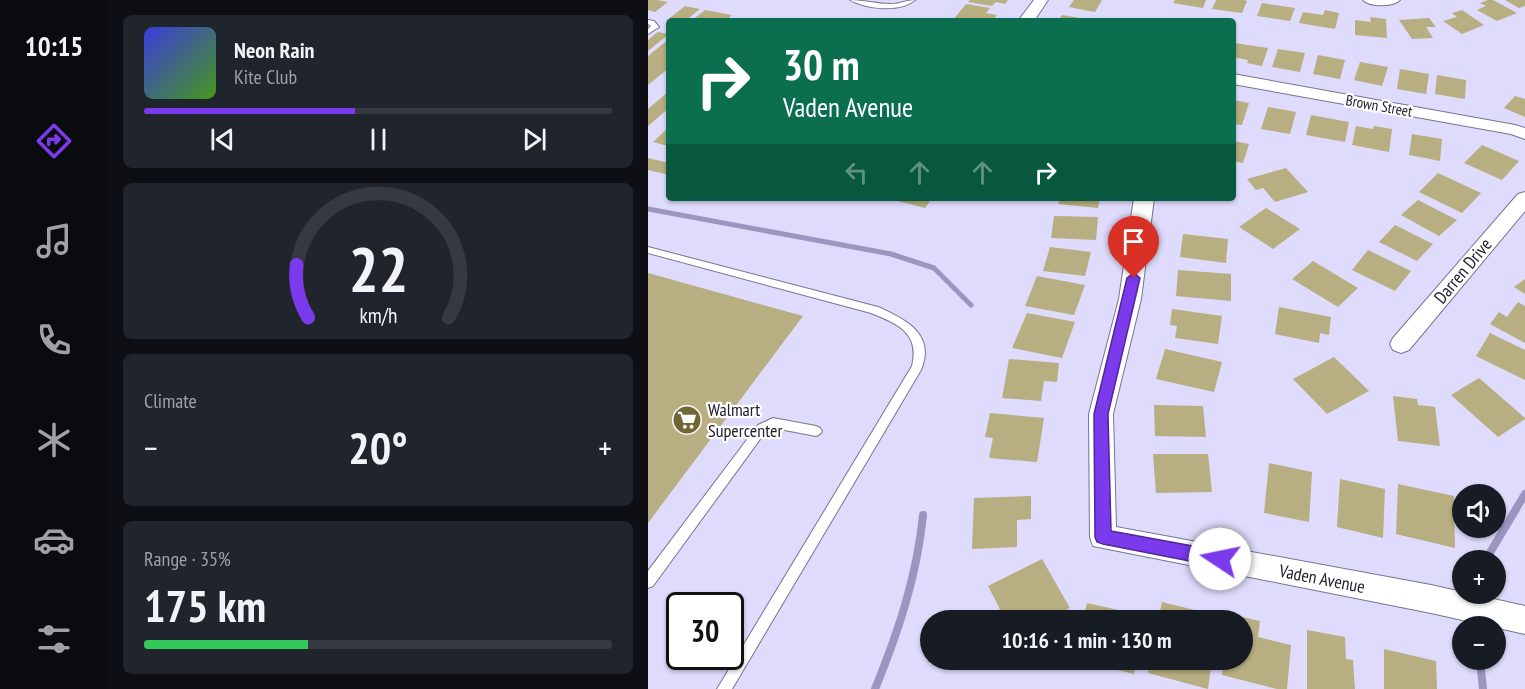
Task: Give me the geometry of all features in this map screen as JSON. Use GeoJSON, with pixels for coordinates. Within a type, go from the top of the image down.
{"type":"FeatureCollection","features":[{"type":"Feature","properties":{"kind":"street"},"geometry":{"type":"LineString","coordinates":[[1028,18],[1041,0]]}},
{"type":"Feature","properties":{"kind":"street"},"geometry":{"type":"LineString","coordinates":[[1370,0],[1393,0]]}},
{"type":"Feature","properties":{"kind":"street","name":"Brown Street"},"geometry":{"type":"LineString","coordinates":[[1236,80],[1515,130],[1525,134]]}},
{"type":"Feature","properties":{"kind":"street","name":"Darren Drive"},"geometry":{"type":"LineString","coordinates":[[1401,344],[1525,198]]}},
{"type":"Feature","properties":{"kind":"street","name":"Vaden Avenue"},"geometry":{"type":"LineString","coordinates":[[1144,201],[1130,299],[1101,414],[1103,537],[1431,599],[1525,620]]}},
{"type":"Feature","properties":{"kind":"lane"},"geometry":{"type":"LineString","coordinates":[[853,0],[893,7],[912,0]]}},
{"type":"Feature","properties":{"kind":"lane"},"geometry":{"type":"LineString","coordinates":[[648,22],[652,22],[655,27],[648,32]]}},
{"type":"Feature","properties":{"kind":"lane"},"geometry":{"type":"LineString","coordinates":[[648,250],[874,310],[896,319],[912,331],[920,343],[921,356],[917,367],[724,689]]}},
{"type":"Feature","properties":{"kind":"lane"},"geometry":{"type":"LineString","coordinates":[[648,582],[762,428],[773,423],[816,430]]}},
{"type":"Feature","properties":{"kind":"building"},"geometry":{"type":"Polygon","coordinates":[[[648,0],[668,2],[655,12],[648,10],[648,0]]]}},
{"type":"Feature","properties":{"kind":"building"},"geometry":{"type":"Polygon","coordinates":[[[970,0],[1008,0],[1005,4],[996,2],[992,6],[968,2],[970,0]]]}},
{"type":"Feature","properties":{"kind":"building"},"geometry":{"type":"Polygon","coordinates":[[[1074,0],[1102,0],[1095,12],[1069,7],[1074,0]]]}},
{"type":"Feature","properties":{"kind":"building"},"geometry":{"type":"Polygon","coordinates":[[[1175,0],[1206,0],[1203,8],[1173,3],[1175,0]]]}},
{"type":"Feature","properties":{"kind":"building"},"geometry":{"type":"Polygon","coordinates":[[[1216,0],[1247,1],[1242,13],[1212,9],[1216,0]]]}},
{"type":"Feature","properties":{"kind":"building"},"geometry":{"type":"Polygon","coordinates":[[[1493,0],[1517,13],[1497,21],[1477,10],[1486,6],[1480,3],[1493,0]]]}},
{"type":"Feature","properties":{"kind":"building"},"geometry":{"type":"Polygon","coordinates":[[[1505,0],[1525,0],[1525,6],[1519,8],[1505,0]]]}},
{"type":"Feature","properties":{"kind":"building"},"geometry":{"type":"Polygon","coordinates":[[[1262,3],[1295,8],[1290,21],[1257,16],[1262,3]]]}},
{"type":"Feature","properties":{"kind":"building"},"geometry":{"type":"Polygon","coordinates":[[[966,4],[990,8],[986,13],[997,15],[994,18],[955,18],[966,4]]]}},
{"type":"Feature","properties":{"kind":"building"},"geometry":{"type":"Polygon","coordinates":[[[685,6],[700,9],[689,18],[670,18],[685,6]]]}},
{"type":"Feature","properties":{"kind":"building"},"geometry":{"type":"Polygon","coordinates":[[[705,10],[732,15],[728,18],[695,18],[705,10]]]}},
{"type":"Feature","properties":{"kind":"building"},"geometry":{"type":"Polygon","coordinates":[[[1325,10],[1339,13],[1335,29],[1299,23],[1303,12],[1323,15],[1325,10]]]}},
{"type":"Feature","properties":{"kind":"building"},"geometry":{"type":"Polygon","coordinates":[[[1462,10],[1484,25],[1462,34],[1443,21],[1457,17],[1452,13],[1462,10]]]}},
{"type":"Feature","properties":{"kind":"building"},"geometry":{"type":"Polygon","coordinates":[[[1062,15],[1080,18],[1060,18],[1062,15]]]}},
{"type":"Feature","properties":{"kind":"building"},"geometry":{"type":"Polygon","coordinates":[[[1370,17],[1386,19],[1387,38],[1355,35],[1355,20],[1371,22],[1370,17]]]}},
{"type":"Feature","properties":{"kind":"building"},"geometry":{"type":"Polygon","coordinates":[[[1429,18],[1436,27],[1426,27],[1433,38],[1412,39],[1399,20],[1429,18]]]}},
{"type":"Feature","properties":{"kind":"building"},"geometry":{"type":"Polygon","coordinates":[[[658,32],[666,33],[666,36],[648,51],[648,40],[658,32]]]}},
{"type":"Feature","properties":{"kind":"building"},"geometry":{"type":"Polygon","coordinates":[[[666,41],[666,70],[648,85],[648,56],[666,41]]]}},
{"type":"Feature","properties":{"kind":"building"},"geometry":{"type":"Polygon","coordinates":[[[1236,43],[1268,48],[1262,66],[1247,63],[1248,60],[1236,58],[1236,43]]]}},
{"type":"Feature","properties":{"kind":"building"},"geometry":{"type":"Polygon","coordinates":[[[1278,49],[1305,53],[1300,72],[1272,67],[1278,49]]]}},
{"type":"Feature","properties":{"kind":"building"},"geometry":{"type":"Polygon","coordinates":[[[1318,55],[1345,60],[1340,79],[1313,74],[1318,55]]]}},
{"type":"Feature","properties":{"kind":"building"},"geometry":{"type":"Polygon","coordinates":[[[1360,62],[1388,67],[1382,86],[1354,80],[1360,62]]]}},
{"type":"Feature","properties":{"kind":"building"},"geometry":{"type":"Polygon","coordinates":[[[1400,69],[1429,74],[1426,94],[1397,89],[1400,69]]]}},
{"type":"Feature","properties":{"kind":"building"},"geometry":{"type":"Polygon","coordinates":[[[1437,75],[1466,80],[1465,99],[1435,94],[1437,75]]]}},
{"type":"Feature","properties":{"kind":"building"},"geometry":{"type":"Polygon","coordinates":[[[666,94],[666,111],[648,126],[648,109],[666,94]]]}},
{"type":"Feature","properties":{"kind":"building"},"geometry":{"type":"Polygon","coordinates":[[[1515,96],[1525,99],[1525,117],[1504,108],[1515,96]]]}},
{"type":"Feature","properties":{"kind":"building"},"geometry":{"type":"Polygon","coordinates":[[[1236,101],[1249,103],[1242,125],[1236,124],[1236,101]]]}},
{"type":"Feature","properties":{"kind":"building"},"geometry":{"type":"Polygon","coordinates":[[[1268,107],[1296,112],[1290,134],[1261,129],[1268,107]]]}},
{"type":"Feature","properties":{"kind":"building"},"geometry":{"type":"Polygon","coordinates":[[[1311,115],[1349,122],[1345,142],[1306,135],[1311,115]]]}},
{"type":"Feature","properties":{"kind":"building"},"geometry":{"type":"Polygon","coordinates":[[[1356,126],[1392,129],[1389,152],[1352,145],[1356,126]]]}},
{"type":"Feature","properties":{"kind":"building"},"geometry":{"type":"Polygon","coordinates":[[[666,130],[666,145],[653,142],[666,130]]]}},
{"type":"Feature","properties":{"kind":"building"},"geometry":{"type":"Polygon","coordinates":[[[1412,134],[1442,139],[1440,161],[1409,155],[1412,134]]]}},
{"type":"Feature","properties":{"kind":"building"},"geometry":{"type":"Polygon","coordinates":[[[1236,142],[1249,144],[1243,163],[1236,162],[1236,142]]]}},
{"type":"Feature","properties":{"kind":"building"},"geometry":{"type":"Polygon","coordinates":[[[1482,145],[1519,161],[1502,180],[1464,163],[1482,145]]]}},
{"type":"Feature","properties":{"kind":"building"},"geometry":{"type":"Polygon","coordinates":[[[648,158],[666,162],[666,174],[648,170],[648,158]]]}},
{"type":"Feature","properties":{"kind":"building"},"geometry":{"type":"Polygon","coordinates":[[[1286,168],[1308,192],[1275,202],[1263,188],[1256,190],[1247,179],[1286,168]]]}},
{"type":"Feature","properties":{"kind":"building"},"geometry":{"type":"Polygon","coordinates":[[[1438,173],[1481,193],[1462,213],[1419,192],[1438,173]]]}},
{"type":"Feature","properties":{"kind":"building"},"geometry":{"type":"Polygon","coordinates":[[[1418,200],[1457,220],[1439,236],[1401,215],[1418,200]]]}},
{"type":"Feature","properties":{"kind":"building"},"geometry":{"type":"Polygon","coordinates":[[[898,201],[930,201],[925,208],[898,201]]]}},
{"type":"Feature","properties":{"kind":"building"},"geometry":{"type":"Polygon","coordinates":[[[1059,201],[1099,201],[1098,208],[1058,204],[1059,201]]]}},
{"type":"Feature","properties":{"kind":"building"},"geometry":{"type":"Polygon","coordinates":[[[1266,208],[1300,229],[1273,249],[1239,227],[1266,208]]]}},
{"type":"Feature","properties":{"kind":"building"},"geometry":{"type":"Polygon","coordinates":[[[1054,216],[1098,217],[1096,240],[1051,238],[1054,216]]]}},
{"type":"Feature","properties":{"kind":"building"},"geometry":{"type":"Polygon","coordinates":[[[1395,225],[1433,244],[1417,261],[1379,242],[1395,225]]]}},
{"type":"Feature","properties":{"kind":"building"},"geometry":{"type":"Polygon","coordinates":[[[1183,234],[1228,239],[1226,263],[1180,257],[1183,234]]]}},
{"type":"Feature","properties":{"kind":"building"},"geometry":{"type":"Polygon","coordinates":[[[1050,247],[1091,252],[1085,276],[1043,271],[1050,247]]]}},
{"type":"Feature","properties":{"kind":"building"},"geometry":{"type":"Polygon","coordinates":[[[1368,250],[1411,271],[1395,291],[1352,270],[1368,250]]]}},
{"type":"Feature","properties":{"kind":"building"},"geometry":{"type":"Polygon","coordinates":[[[1313,261],[1358,288],[1338,307],[1292,279],[1313,261]]]}},
{"type":"Feature","properties":{"kind":"building"},"geometry":{"type":"Polygon","coordinates":[[[1178,270],[1231,274],[1231,301],[1176,296],[1178,270]]]}},
{"type":"Feature","properties":{"kind":"building","name":"Walmart Supercenter"},"geometry":{"type":"Polygon","coordinates":[[[648,273],[803,316],[648,523],[648,273]]]}},
{"type":"Feature","properties":{"kind":"building"},"geometry":{"type":"Polygon","coordinates":[[[1037,276],[1085,285],[1074,315],[1025,306],[1037,276]]]}},
{"type":"Feature","properties":{"kind":"building"},"geometry":{"type":"Polygon","coordinates":[[[1525,279],[1525,294],[1514,287],[1525,279]]]}},
{"type":"Feature","properties":{"kind":"building"},"geometry":{"type":"Polygon","coordinates":[[[1518,302],[1525,306],[1525,343],[1490,324],[1499,312],[1507,317],[1518,302]]]}},
{"type":"Feature","properties":{"kind":"building"},"geometry":{"type":"Polygon","coordinates":[[[1279,307],[1331,317],[1329,335],[1320,333],[1319,343],[1275,334],[1279,307]]]}},
{"type":"Feature","properties":{"kind":"building"},"geometry":{"type":"Polygon","coordinates":[[[1172,309],[1222,316],[1218,344],[1175,338],[1177,326],[1170,325],[1172,309]]]}},
{"type":"Feature","properties":{"kind":"building"},"geometry":{"type":"Polygon","coordinates":[[[1027,313],[1075,322],[1062,358],[1012,348],[1027,313]]]}},
{"type":"Feature","properties":{"kind":"building"},"geometry":{"type":"Polygon","coordinates":[[[1490,333],[1525,350],[1525,380],[1476,356],[1490,333]]]}},
{"type":"Feature","properties":{"kind":"building"},"geometry":{"type":"Polygon","coordinates":[[[1165,349],[1222,362],[1214,392],[1156,379],[1165,349]]]}},
{"type":"Feature","properties":{"kind":"building"},"geometry":{"type":"Polygon","coordinates":[[[1334,357],[1369,391],[1327,414],[1293,379],[1334,357]]]}},
{"type":"Feature","properties":{"kind":"building"},"geometry":{"type":"Polygon","coordinates":[[[1009,359],[1059,363],[1057,382],[1044,381],[1041,401],[1002,398],[1009,359]]]}},
{"type":"Feature","properties":{"kind":"building"},"geometry":{"type":"Polygon","coordinates":[[[1479,378],[1525,418],[1498,437],[1451,395],[1479,378]]]}},
{"type":"Feature","properties":{"kind":"building"},"geometry":{"type":"Polygon","coordinates":[[[1393,396],[1417,399],[1418,405],[1435,407],[1440,446],[1398,441],[1393,396]]]}},
{"type":"Feature","properties":{"kind":"building"},"geometry":{"type":"Polygon","coordinates":[[[1154,405],[1203,406],[1206,437],[1155,436],[1154,405]]]}},
{"type":"Feature","properties":{"kind":"building"},"geometry":{"type":"Polygon","coordinates":[[[990,413],[1044,418],[1037,462],[989,458],[993,438],[985,437],[990,413]]]}},
{"type":"Feature","properties":{"kind":"building"},"geometry":{"type":"Polygon","coordinates":[[[1153,454],[1208,454],[1212,492],[1156,493],[1153,454]]]}},
{"type":"Feature","properties":{"kind":"building"},"geometry":{"type":"Polygon","coordinates":[[[1269,463],[1312,472],[1309,522],[1264,513],[1269,463]]]}},
{"type":"Feature","properties":{"kind":"building"},"geometry":{"type":"Polygon","coordinates":[[[1340,479],[1385,489],[1383,538],[1337,527],[1340,479]]]}},
{"type":"Feature","properties":{"kind":"building"},"geometry":{"type":"Polygon","coordinates":[[[1398,484],[1452,496],[1452,538],[1455,538],[1455,548],[1396,534],[1398,484]]]}},
{"type":"Feature","properties":{"kind":"building"},"geometry":{"type":"Polygon","coordinates":[[[1031,496],[1031,519],[1017,520],[1017,547],[972,549],[974,498],[1031,496]]]}},
{"type":"Feature","properties":{"kind":"building"},"geometry":{"type":"Polygon","coordinates":[[[1042,559],[1070,608],[1066,610],[998,610],[1000,609],[988,586],[1042,559]]]}},
{"type":"Feature","properties":{"kind":"building"},"geometry":{"type":"Polygon","coordinates":[[[1162,602],[1195,610],[1160,610],[1162,602]]]}},
{"type":"Feature","properties":{"kind":"building"},"geometry":{"type":"Polygon","coordinates":[[[1087,603],[1118,610],[1085,610],[1087,603]]]}},
{"type":"Feature","properties":{"kind":"building"},"geometry":{"type":"Polygon","coordinates":[[[1253,619],[1260,621],[1258,637],[1291,645],[1287,689],[1277,689],[1222,675],[1223,670],[1253,670],[1253,619]]]}},
{"type":"Feature","properties":{"kind":"building"},"geometry":{"type":"Polygon","coordinates":[[[1307,630],[1345,637],[1346,659],[1353,660],[1355,689],[1307,689],[1307,630]]]}},
{"type":"Feature","properties":{"kind":"building"},"geometry":{"type":"Polygon","coordinates":[[[1384,649],[1436,661],[1437,689],[1384,689],[1384,649]]]}},
{"type":"Feature","properties":{"kind":"building"},"geometry":{"type":"Polygon","coordinates":[[[1117,670],[1135,670],[1134,674],[1117,670]]]}},
{"type":"Feature","properties":{"kind":"building"},"geometry":{"type":"Polygon","coordinates":[[[1148,670],[1211,670],[1208,689],[1148,673],[1148,670]]]}},
{"type":"Feature","properties":{"kind":"waterway"},"geometry":{"type":"LineString","coordinates":[[648,209],[891,254],[934,268],[971,305]]}},
{"type":"Feature","properties":{"kind":"waterway"},"geometry":{"type":"LineString","coordinates":[[1492,550],[1525,494]]}},
{"type":"Feature","properties":{"kind":"waterway"},"geometry":{"type":"LineString","coordinates":[[875,689],[905,604],[916,560],[923,515]]}},
{"type":"Feature","properties":{"kind":"waterway"},"geometry":{"type":"LineString","coordinates":[[1481,670],[1483,689]]}},
{"type":"Feature","properties":{"kind":"place","name":"Walmart Supercenter"},"geometry":{"type":"Point","coordinates":[687,420]}},
{"type":"Feature","properties":{"kind":"route"},"geometry":{"type":"LineString","coordinates":[[1134,278],[1101,414],[1103,537],[1220,559]]}}]}
